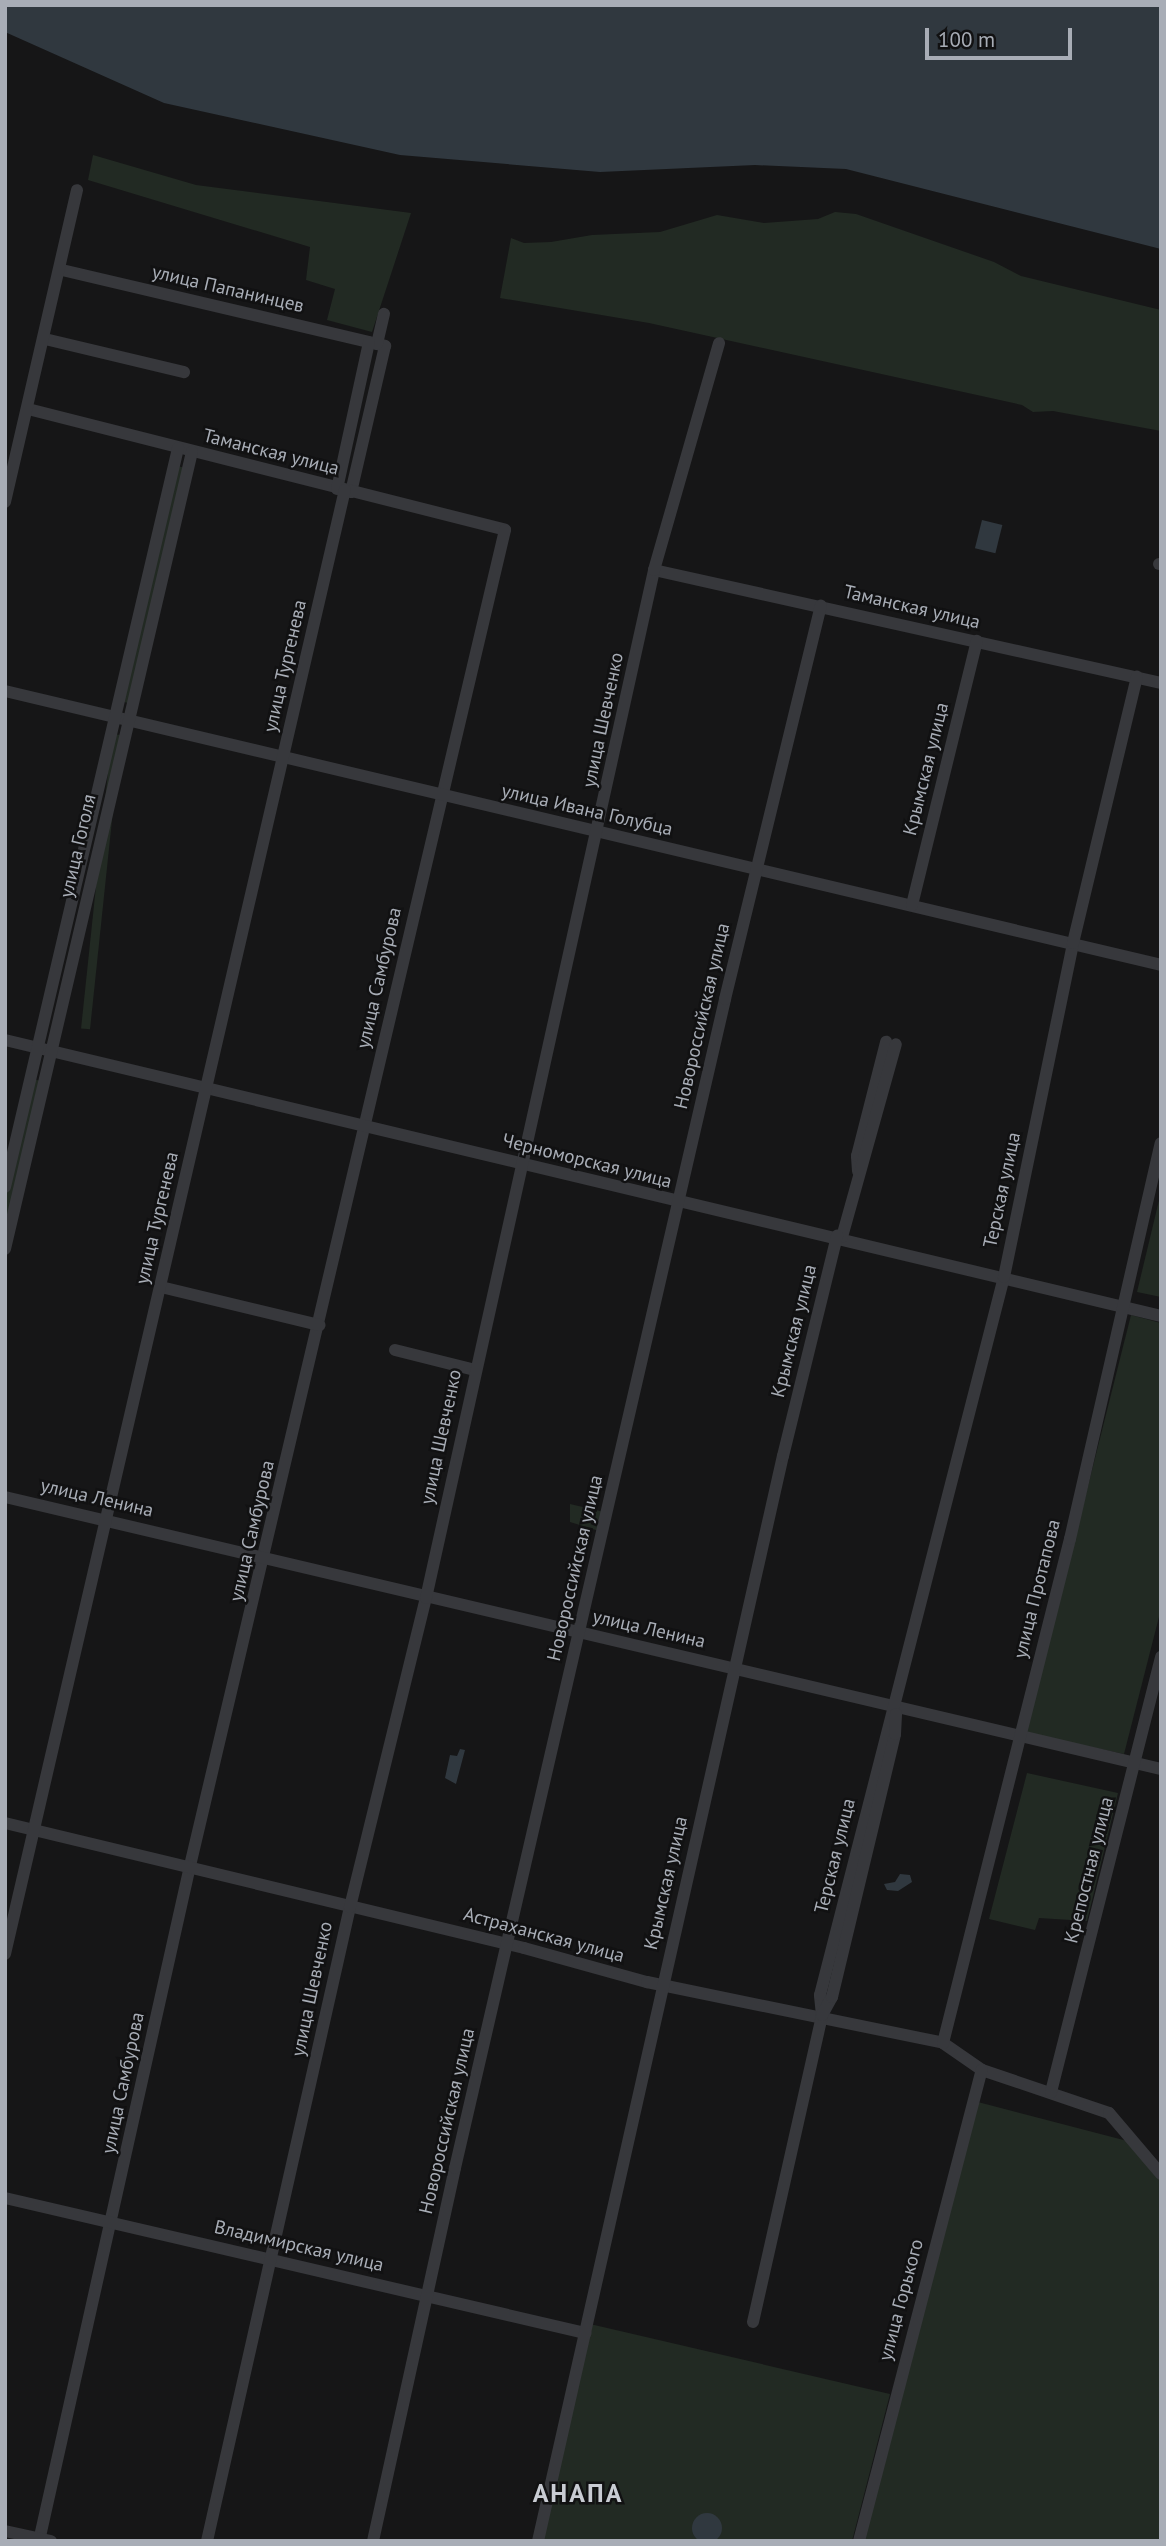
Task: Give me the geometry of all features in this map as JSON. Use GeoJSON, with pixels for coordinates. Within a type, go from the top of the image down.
{"type":"FeatureCollection","features":[{"type":"Feature","properties":{"kind":"street"},"geometry":{"type":"LineString","coordinates":[[5,502],[62,270],[77,190]]}},
{"type":"Feature","properties":{"kind":"street","name":"улица Папанинцев"},"geometry":{"type":"LineString","coordinates":[[62,270],[377,344]]}},
{"type":"Feature","properties":{"kind":"street","name":"улица Тургенева"},"geometry":{"type":"LineString","coordinates":[[5,1954],[108,1520],[384,314]]}},
{"type":"Feature","properties":{"kind":"street"},"geometry":{"type":"LineString","coordinates":[[45,339],[184,372]]}},
{"type":"Feature","properties":{"kind":"street","name":"улица Шевченко"},"geometry":{"type":"LineString","coordinates":[[207,2541],[350,1907],[426,1598],[521,1165],[599,830],[654,570],[719,343]]}},
{"type":"Feature","properties":{"kind":"street","name":"Таманская улица"},"geometry":{"type":"LineString","coordinates":[[28,409],[505,530]]}},
{"type":"Feature","properties":{"kind":"street","name":"улица Гоголя"},"geometry":{"type":"LineString","coordinates":[[5,1249],[52,1051],[178,448]]}},
{"type":"Feature","properties":{"kind":"street","name":"улица Гоголя"},"geometry":{"type":"LineString","coordinates":[[5,1187],[37,1048],[120,720],[192,452]]}},
{"type":"Feature","properties":{"kind":"street","name":"улица Самбурова"},"geometry":{"type":"LineString","coordinates":[[43,2540],[190,1866],[266,1557],[441,795],[505,530]]}},
{"type":"Feature","properties":{"kind":"street","name":"Таманская улица"},"geometry":{"type":"LineString","coordinates":[[654,570],[1161,683]]}},
{"type":"Feature","properties":{"kind":"street","name":"Новороссийская улица"},"geometry":{"type":"LineString","coordinates":[[373,2541],[507,1944],[755,871],[821,606]]}},
{"type":"Feature","properties":{"kind":"street","name":"Крымская улица"},"geometry":{"type":"LineString","coordinates":[[912,905],[978,641]]}},
{"type":"Feature","properties":{"kind":"street","name":"Терская улица"},"geometry":{"type":"LineString","coordinates":[[753,2322],[822,2015],[832,1997],[895,1734],[895,1707],[1004,1277],[1073,943],[1137,677]]}},
{"type":"Feature","properties":{"kind":"street","name":"улица Ивана Голубца"},"geometry":{"type":"LineString","coordinates":[[5,691],[599,830],[755,871],[912,905],[1161,965]]}},
{"type":"Feature","properties":{"kind":"street","name":"Черноморская улица"},"geometry":{"type":"LineString","coordinates":[[5,1040],[680,1203],[840,1237],[1161,1316]]}},
{"type":"Feature","properties":{"kind":"street","name":"Крымская улица"},"geometry":{"type":"LineString","coordinates":[[538,2541],[662,1985],[736,1669],[840,1237],[858,1171],[867,1158],[891,1043]]}},
{"type":"Feature","properties":{"kind":"street","name":"улица Протапова"},"geometry":{"type":"LineString","coordinates":[[943,2043],[1020,1737],[1161,1143]]}},
{"type":"Feature","properties":{"kind":"street"},"geometry":{"type":"LineString","coordinates":[[161,1287],[319,1325]]}},
{"type":"Feature","properties":{"kind":"street"},"geometry":{"type":"LineString","coordinates":[[395,1350],[475,1370]]}},
{"type":"Feature","properties":{"kind":"street","name":"улица Ленина"},"geometry":{"type":"LineString","coordinates":[[5,1497],[1161,1769]]}},
{"type":"Feature","properties":{"kind":"street","name":"Крепостная улица"},"geometry":{"type":"LineString","coordinates":[[1051,2092],[1161,1657]]}},
{"type":"Feature","properties":{"kind":"street","name":"Астраханская улица"},"geometry":{"type":"LineString","coordinates":[[5,1823],[507,1944],[662,1985],[822,2015],[943,2043],[982,2070],[1109,2113],[1161,2174]]}},
{"type":"Feature","properties":{"kind":"street","name":"улица Горького"},"geometry":{"type":"LineString","coordinates":[[859,2541],[982,2070]]}},
{"type":"Feature","properties":{"kind":"street","name":"Владимирская улица"},"geometry":{"type":"LineString","coordinates":[[5,2198],[585,2333]]}},
{"type":"Feature","properties":{"kind":"street"},"geometry":{"type":"LineString","coordinates":[[5,2531],[43,2540]]}},
{"type":"Feature","properties":{"kind":"shaded area"},"geometry":{"type":"Polygon","coordinates":[[[5,5],[1161,5],[1161,249],[846,169],[755,165],[600,172],[400,155],[164,103],[5,32],[5,5]]]}},
{"type":"Feature","properties":{"kind":"shaded area"},"geometry":{"type":"Polygon","coordinates":[[[93,155],[196,185],[411,213],[372,332],[327,320],[335,289],[306,280],[310,247],[88,180],[93,155]]]}},
{"type":"Feature","properties":{"kind":"shaded area"},"geometry":{"type":"Polygon","coordinates":[[[835,212],[856,214],[994,262],[1021,276],[1161,310],[1161,431],[1053,411],[1033,412],[1022,405],[649,323],[500,298],[511,238],[524,243],[551,242],[592,235],[660,232],[717,215],[764,223],[818,219],[835,212]]]}},
{"type":"Feature","properties":{"kind":"shaded area"},"geometry":{"type":"Polygon","coordinates":[[[177,466],[186,468],[131,704],[123,702],[177,466]]]}},
{"type":"Feature","properties":{"kind":"shaded area"},"geometry":{"type":"Polygon","coordinates":[[[982,520],[1002,525],[995,553],[975,548],[982,520]]]}},
{"type":"Feature","properties":{"kind":"shaded area"},"geometry":{"type":"Polygon","coordinates":[[[112,734],[121,735],[90,1029],[81,1028],[112,734]]]}},
{"type":"Feature","properties":{"kind":"shaded area"},"geometry":{"type":"Polygon","coordinates":[[[33,1079],[41,1081],[5,1236],[5,1199],[33,1079]]]}},
{"type":"Feature","properties":{"kind":"shaded area"},"geometry":{"type":"Polygon","coordinates":[[[1161,1192],[1161,1297],[1137,1292],[1161,1192]]]}},
{"type":"Feature","properties":{"kind":"shaded area"},"geometry":{"type":"Polygon","coordinates":[[[1131,1315],[1161,1323],[1161,1609],[1124,1754],[1026,1733],[1131,1315]]]}},
{"type":"Feature","properties":{"kind":"shaded area"},"geometry":{"type":"Polygon","coordinates":[[[570,1504],[604,1512],[599,1531],[570,1522],[570,1504]]]}},
{"type":"Feature","properties":{"kind":"shaded area"},"geometry":{"type":"Polygon","coordinates":[[[460,1749],[465,1750],[456,1784],[445,1778],[450,1755],[457,1756],[460,1749]]]}},
{"type":"Feature","properties":{"kind":"shaded area"},"geometry":{"type":"Polygon","coordinates":[[[1027,1773],[1118,1793],[1087,1921],[1039,1918],[1035,1930],[989,1919],[1027,1773]]]}},
{"type":"Feature","properties":{"kind":"shaded area"},"geometry":{"type":"Polygon","coordinates":[[[900,1874],[910,1875],[912,1882],[898,1891],[887,1890],[884,1884],[895,1882],[900,1874]]]}},
{"type":"Feature","properties":{"kind":"shaded area"},"geometry":{"type":"Polygon","coordinates":[[[974,2101],[1135,2143],[1161,2174],[1161,2541],[859,2541],[974,2101]]]}},
{"type":"Feature","properties":{"kind":"shaded area"},"geometry":{"type":"Polygon","coordinates":[[[590,2324],[890,2394],[852,2541],[542,2541],[590,2324]]]}},
{"type":"Feature","properties":{"kind":"shaded area"},"geometry":{"type":"Polygon","coordinates":[[[707,2513],[718,2517],[722,2528],[718,2539],[707,2543],[696,2539],[692,2528],[696,2517],[707,2513]]]}},
{"type":"Feature","properties":{"kind":"district","name":"АНАПА"},"geometry":{"type":"Point","coordinates":[578,2493]}}]}
